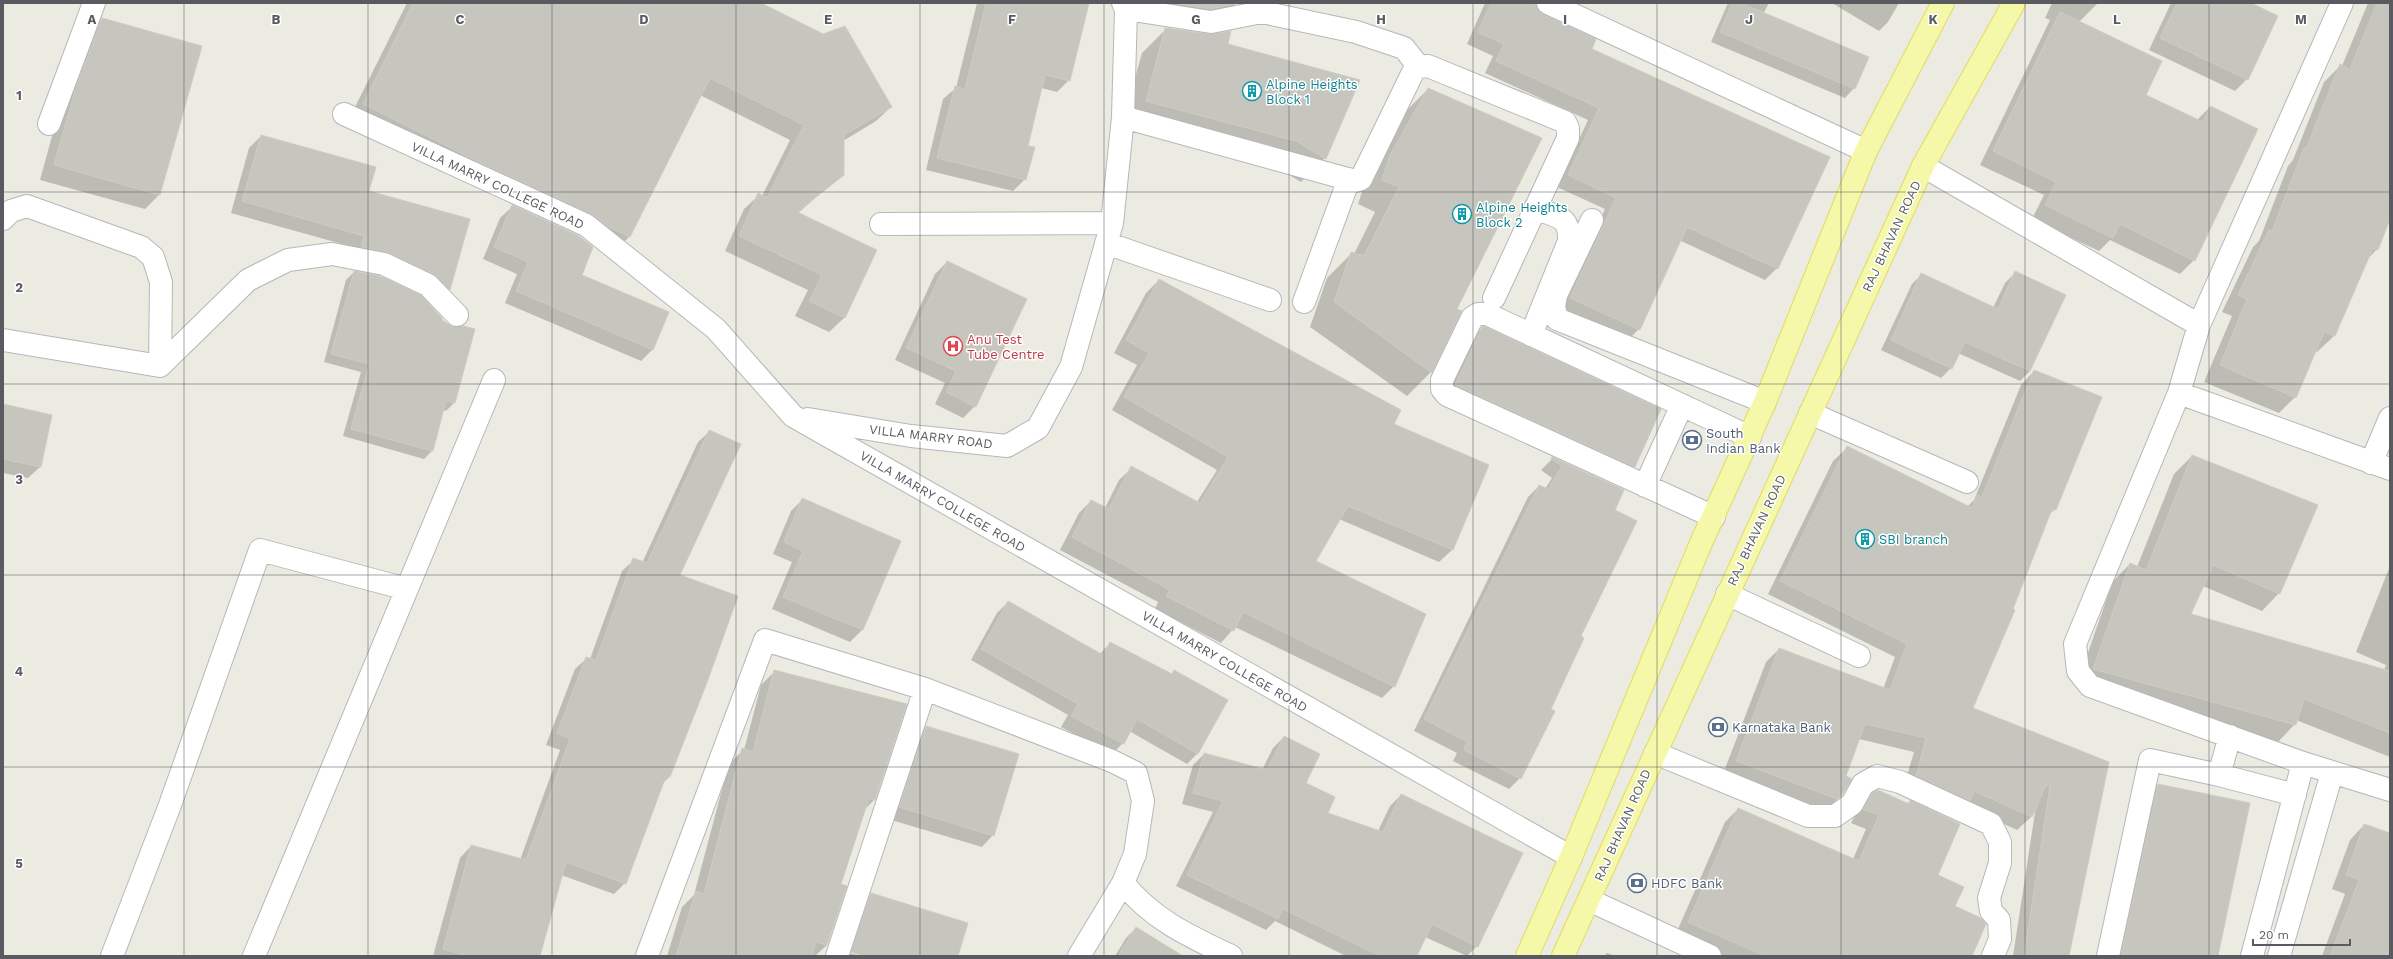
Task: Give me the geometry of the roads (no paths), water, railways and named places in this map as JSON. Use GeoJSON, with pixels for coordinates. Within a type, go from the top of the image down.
{"type":"FeatureCollection","features":[{"type":"Feature","properties":{"kind":"main road"},"geometry":{"type":"LineString","coordinates":[[1527,956],[1714,517],[1765,402],[1866,151],[1943,3]]}},
{"type":"Feature","properties":{"kind":"main road","name":"RAJ BHAVAN ROAD"},"geometry":{"type":"LineString","coordinates":[[1563,956],[1923,166],[2014,3]]}},
{"type":"Feature","properties":{"kind":"street"},"geometry":{"type":"LineString","coordinates":[[49,124],[94,3]]}},
{"type":"Feature","properties":{"kind":"street"},"geometry":{"type":"LineString","coordinates":[[1548,3],[1866,151]]}},
{"type":"Feature","properties":{"kind":"street"},"geometry":{"type":"LineString","coordinates":[[2342,3],[2199,325],[2179,393],[2075,644],[2078,671],[2090,686],[2303,763],[2390,790]]}},
{"type":"Feature","properties":{"kind":"street"},"geometry":{"type":"LineString","coordinates":[[1125,6],[1211,22],[1262,12],[1356,32],[1404,48],[1419,67]]}},
{"type":"Feature","properties":{"kind":"street","name":"VILLA MARRY ROAD"},"geometry":{"type":"LineString","coordinates":[[793,416],[919,437],[1007,446],[1038,428],[1070,367],[1109,233],[1123,117],[1125,6]]}},
{"type":"Feature","properties":{"kind":"street"},"geometry":{"type":"LineString","coordinates":[[1123,117],[1349,180],[1361,179],[1414,70],[1419,67],[1428,66],[1565,122],[1568,128],[1568,138],[1494,298]]}},
{"type":"Feature","properties":{"kind":"street","name":"VILLA MARRY COLLEGE ROAD"},"geometry":{"type":"LineString","coordinates":[[344,114],[586,225],[716,329],[793,416],[1570,857]]}},
{"type":"Feature","properties":{"kind":"street"},"geometry":{"type":"LineString","coordinates":[[1923,166],[2199,325]]}},
{"type":"Feature","properties":{"kind":"street"},"geometry":{"type":"LineString","coordinates":[[1304,302],[1349,180]]}},
{"type":"Feature","properties":{"kind":"street"},"geometry":{"type":"LineString","coordinates":[[3,219],[11,211],[27,206],[141,247],[153,256],[161,282],[160,366]]}},
{"type":"Feature","properties":{"kind":"street"},"geometry":{"type":"LineString","coordinates":[[1531,335],[1569,241],[1570,228],[1564,220],[1535,208]]}},
{"type":"Feature","properties":{"kind":"street"},"geometry":{"type":"LineString","coordinates":[[1592,220],[1556,294],[1554,307],[1557,319],[1765,402]]}},
{"type":"Feature","properties":{"kind":"street"},"geometry":{"type":"LineString","coordinates":[[881,224],[1109,233],[1270,300]]}},
{"type":"Feature","properties":{"kind":"street"},"geometry":{"type":"LineString","coordinates":[[160,366],[248,280],[288,260],[332,254],[384,264],[428,285],[457,315]]}},
{"type":"Feature","properties":{"kind":"street"},"geometry":{"type":"LineString","coordinates":[[1714,517],[1447,395],[1442,389],[1442,380],[1472,318],[1478,314],[1487,314],[1750,437]]}},
{"type":"Feature","properties":{"kind":"street"},"geometry":{"type":"LineString","coordinates":[[3,340],[160,366]]}},
{"type":"Feature","properties":{"kind":"street"},"geometry":{"type":"LineString","coordinates":[[254,956],[494,380]]}},
{"type":"Feature","properties":{"kind":"street"},"geometry":{"type":"LineString","coordinates":[[2179,393],[2381,466],[2390,418]]}},
{"type":"Feature","properties":{"kind":"street"},"geometry":{"type":"LineString","coordinates":[[1645,486],[1682,405]]}},
{"type":"Feature","properties":{"kind":"street"},"geometry":{"type":"LineString","coordinates":[[1810,413],[1967,482]]}},
{"type":"Feature","properties":{"kind":"street"},"geometry":{"type":"LineString","coordinates":[[112,956],[170,805],[260,550],[407,589]]}},
{"type":"Feature","properties":{"kind":"street"},"geometry":{"type":"LineString","coordinates":[[1727,594],[1859,656]]}},
{"type":"Feature","properties":{"kind":"street"},"geometry":{"type":"LineString","coordinates":[[646,956],[765,640],[925,689],[1112,762],[1136,773],[1143,801],[1135,854],[1123,883],[1079,956]]}},
{"type":"Feature","properties":{"kind":"street"},"geometry":{"type":"LineString","coordinates":[[837,956],[925,689]]}},
{"type":"Feature","properties":{"kind":"street"},"geometry":{"type":"LineString","coordinates":[[2220,775],[2230,736]]}},
{"type":"Feature","properties":{"kind":"street"},"geometry":{"type":"LineString","coordinates":[[1655,754],[1808,816],[1835,816],[1852,804],[1864,784],[1877,776],[1900,782],[1991,824],[2000,842],[2000,863],[1989,898],[1991,910],[1999,920],[2000,939],[1993,956]]}},
{"type":"Feature","properties":{"kind":"street"},"geometry":{"type":"LineString","coordinates":[[2108,956],[2150,760],[2220,775],[2295,795]]}},
{"type":"Feature","properties":{"kind":"street"},"geometry":{"type":"LineString","coordinates":[[2252,956],[2303,763]]}},
{"type":"Feature","properties":{"kind":"street"},"geometry":{"type":"LineString","coordinates":[[2279,956],[2332,773]]}},
{"type":"Feature","properties":{"kind":"street"},"geometry":{"type":"LineString","coordinates":[[1123,883],[1139,902],[1173,927],[1231,956]]}},
{"type":"Feature","properties":{"kind":"street"},"geometry":{"type":"LineString","coordinates":[[1589,900],[1710,956]]}},
{"type":"Feature","properties":{"kind":"place","name":"Alpine Heights Block 1"},"geometry":{"type":"Point","coordinates":[1252,91]}},
{"type":"Feature","properties":{"kind":"place","name":"Alpine Heights Block 2"},"geometry":{"type":"Point","coordinates":[1462,214]}},
{"type":"Feature","properties":{"kind":"place","name":"Anu Test Tube Centre"},"geometry":{"type":"Point","coordinates":[953,346]}},
{"type":"Feature","properties":{"kind":"place","name":"South Indian Bank"},"geometry":{"type":"Point","coordinates":[1692,440]}},
{"type":"Feature","properties":{"kind":"place","name":"SBI branch"},"geometry":{"type":"Point","coordinates":[1865,539]}},
{"type":"Feature","properties":{"kind":"place","name":"Karnataka Bank"},"geometry":{"type":"Point","coordinates":[1718,727]}},
{"type":"Feature","properties":{"kind":"place","name":"HDFC Bank"},"geometry":{"type":"Point","coordinates":[1637,883]}}]}
